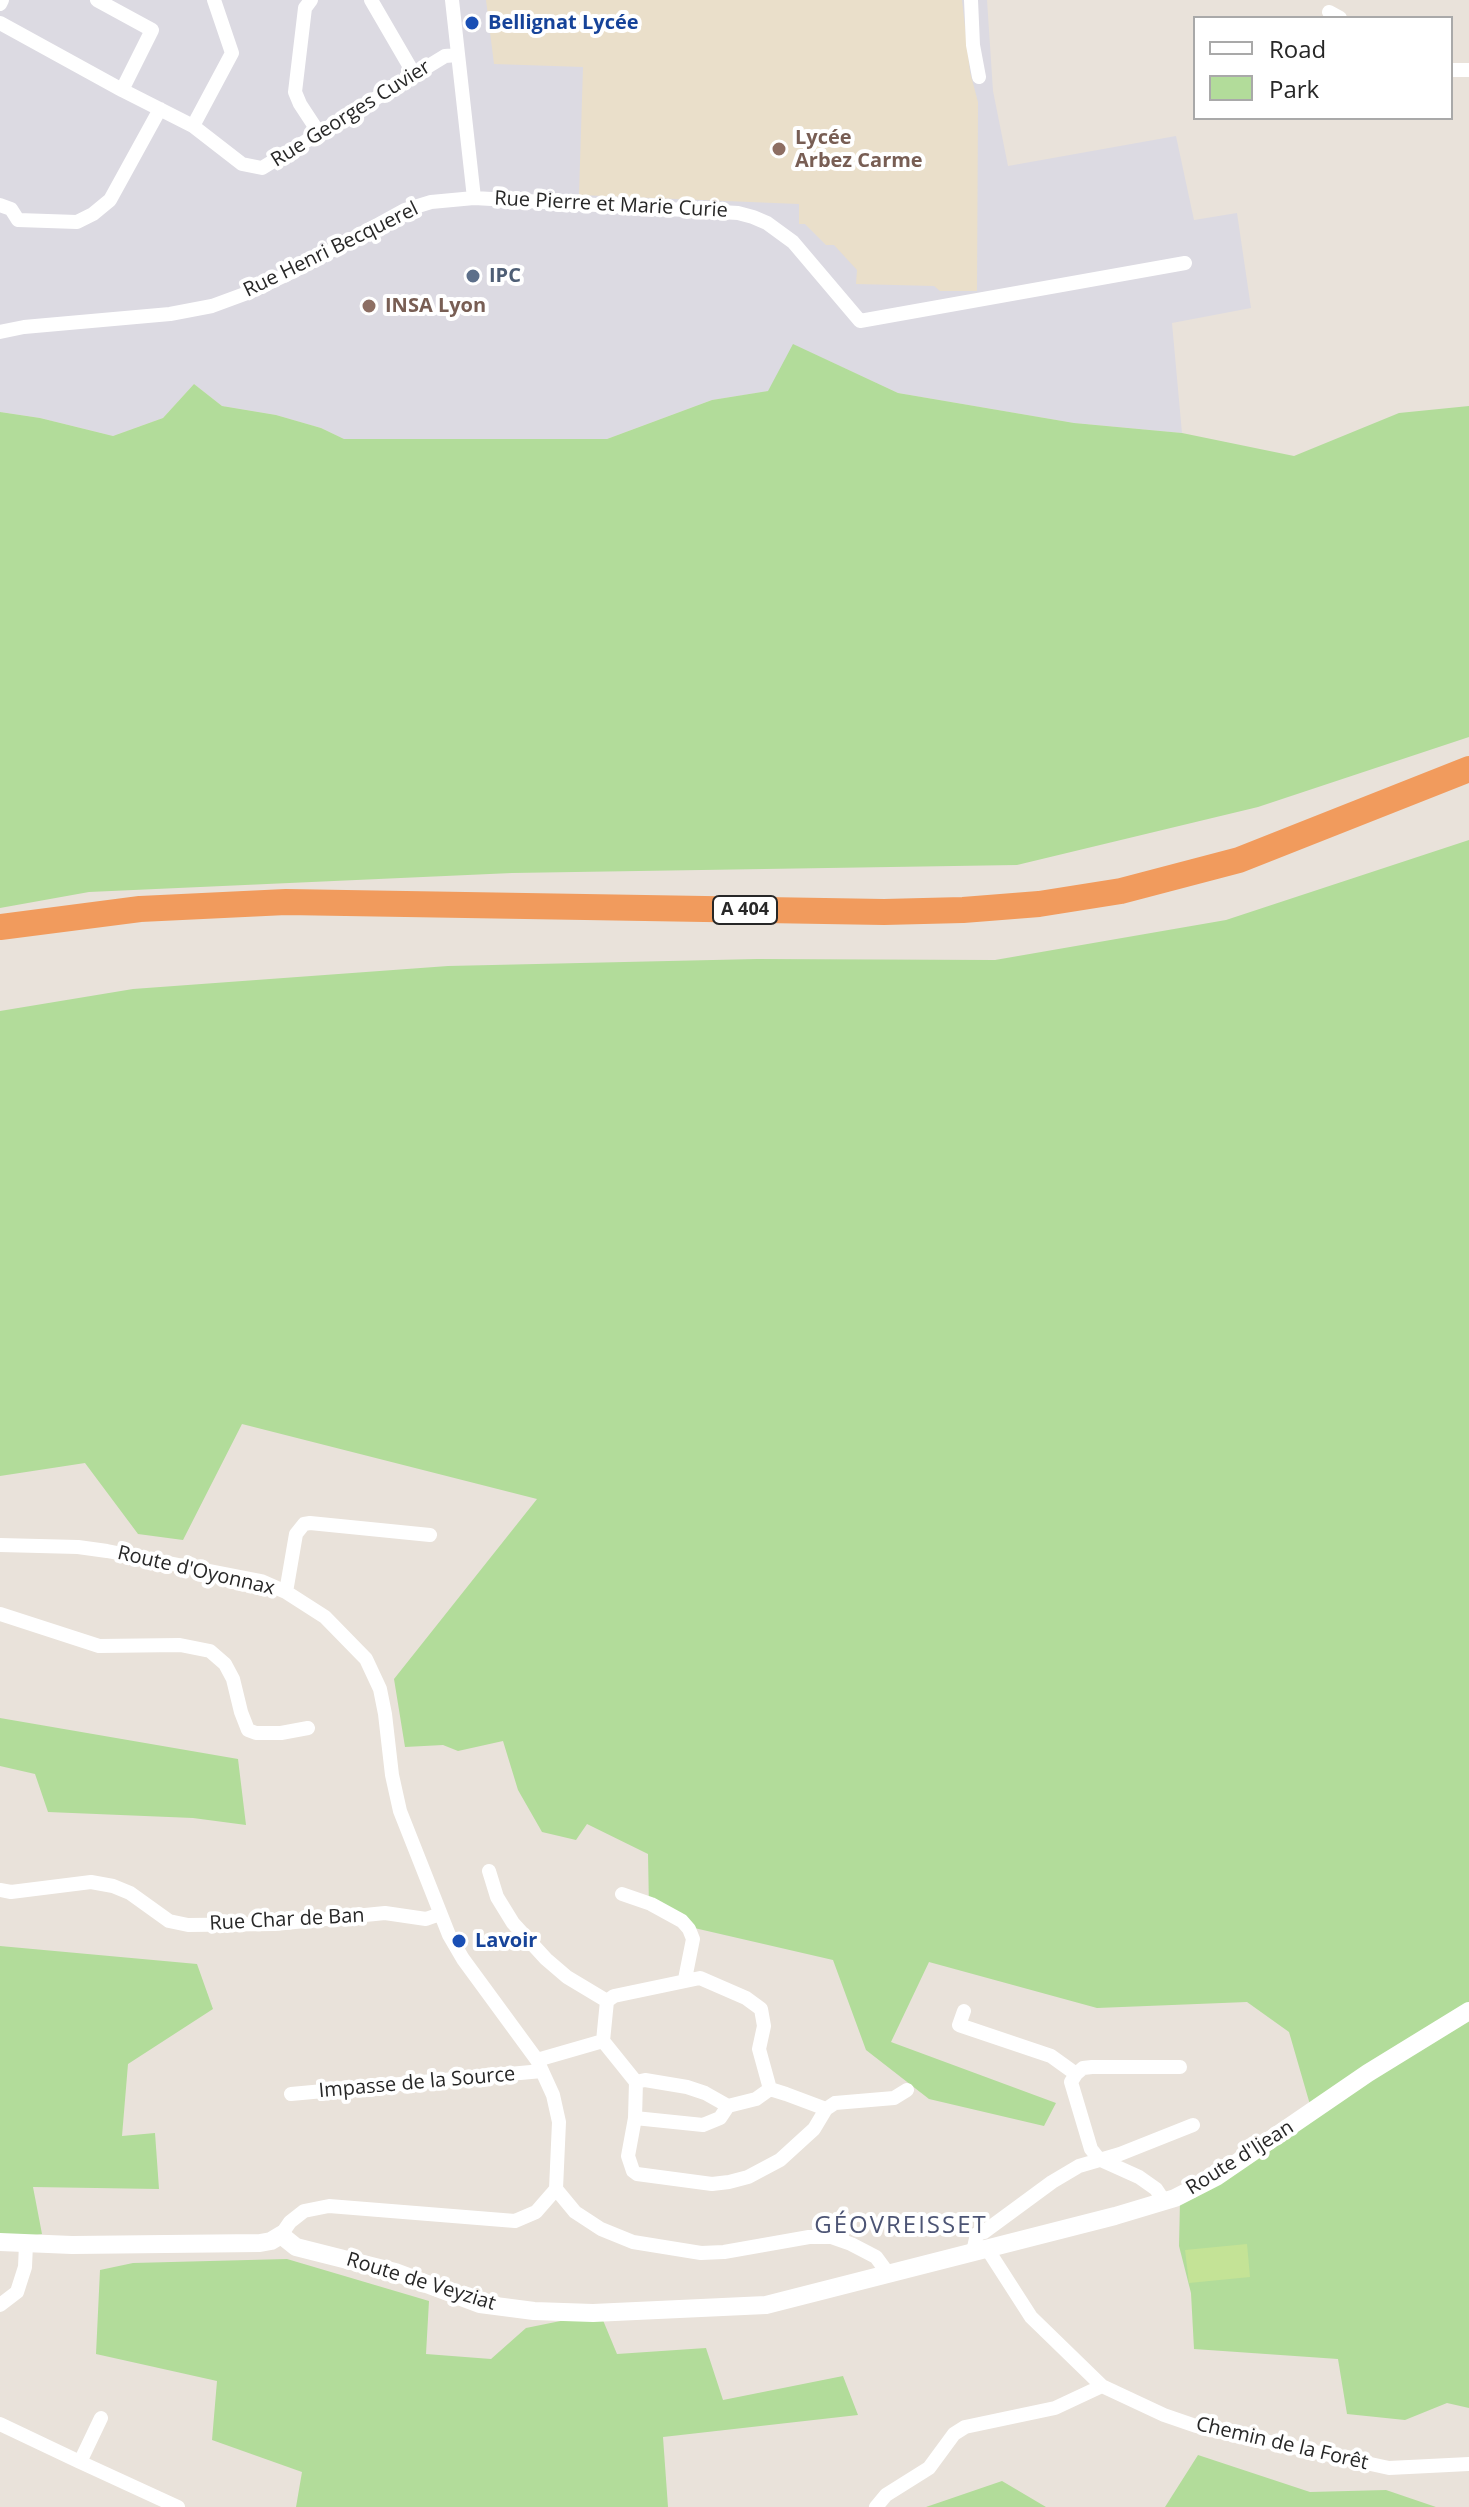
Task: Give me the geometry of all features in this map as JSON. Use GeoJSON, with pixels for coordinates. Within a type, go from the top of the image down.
{"type":"FeatureCollection","features":[{"type":"Feature","properties":{"kind":"highway","name":"A 404"},"geometry":{"type":"LineString","coordinates":[[0,927],[140,909],[286,902],[884,912],[952,911],[1039,904],[1121,891],[1226,864],[1316,832],[1469,769]]}},
{"type":"Feature","properties":{"kind":"highway","name":"A 404"},"geometry":{"type":"LineString","coordinates":[[0,943],[103,929],[219,920],[356,918],[870,928],[1035,921],[1159,898],[1244,875],[1469,787]]}},
{"type":"Feature","properties":{"kind":"street"},"geometry":{"type":"LineString","coordinates":[[97,0],[152,30],[122,90]]}},
{"type":"Feature","properties":{"kind":"street"},"geometry":{"type":"LineString","coordinates":[[193,126],[232,53],[214,0]]}},
{"type":"Feature","properties":{"kind":"street"},"geometry":{"type":"LineString","coordinates":[[311,0],[305,8],[295,92],[319,133]]}},
{"type":"Feature","properties":{"kind":"street"},"geometry":{"type":"LineString","coordinates":[[371,0],[414,74]]}},
{"type":"Feature","properties":{"kind":"street","name":"Rue Pierre et Marie Curie"},"geometry":{"type":"LineString","coordinates":[[452,0],[474,198],[738,213],[753,217],[793,242],[860,321],[1185,263]]}},
{"type":"Feature","properties":{"kind":"street"},"geometry":{"type":"LineString","coordinates":[[971,0],[973,45],[979,77]]}},
{"type":"Feature","properties":{"kind":"street","name":"Rue Georges Cuvier"},"geometry":{"type":"LineString","coordinates":[[0,23],[193,126],[242,164],[255,168],[268,165],[445,56],[457,55]]}},
{"type":"Feature","properties":{"kind":"street"},"geometry":{"type":"LineString","coordinates":[[0,205],[11,209],[18,220],[77,222],[93,214],[110,200],[160,109]]}},
{"type":"Feature","properties":{"kind":"street","name":"Rue Henri Becquerel"},"geometry":{"type":"LineString","coordinates":[[0,332],[24,327],[118,320],[212,306],[292,272],[405,210],[431,202],[474,198]]}},
{"type":"Feature","properties":{"kind":"street"},"geometry":{"type":"LineString","coordinates":[[286,1592],[296,1534],[304,1524],[430,1535]]}},
{"type":"Feature","properties":{"kind":"street","name":"Route d'Oyonnax"},"geometry":{"type":"LineString","coordinates":[[0,1545],[78,1547],[261,1581],[286,1592],[325,1617],[366,1659],[374,1674],[385,1714],[392,1775],[400,1811],[440,1914],[463,1959],[540,2066],[553,2095],[559,2122],[556,2189]]}},
{"type":"Feature","properties":{"kind":"street"},"geometry":{"type":"LineString","coordinates":[[0,1614],[99,1646],[180,1645],[210,1651],[225,1664],[233,1679],[248,1730],[281,1733],[308,1728]]}},
{"type":"Feature","properties":{"kind":"street"},"geometry":{"type":"LineString","coordinates":[[489,1871],[497,1897],[513,1923],[567,1977],[607,2001]]}},
{"type":"Feature","properties":{"kind":"street","name":"Rue Char de Ban"},"geometry":{"type":"LineString","coordinates":[[0,1890],[11,1892],[91,1882],[113,1886],[130,1893],[169,1921],[188,1925],[275,1924],[385,1913],[426,1919],[440,1914]]}},
{"type":"Feature","properties":{"kind":"street"},"geometry":{"type":"LineString","coordinates":[[622,1894],[651,1904],[682,1921],[689,1929],[693,1939],[685,1979]]}},
{"type":"Feature","properties":{"kind":"street"},"geometry":{"type":"LineString","coordinates":[[770,2089],[759,2049],[764,2026],[761,2009],[746,1998],[706,1980],[685,1979],[614,1996],[607,2001],[603,2041],[636,2082],[635,2118],[628,2156],[633,2171],[712,2184],[748,2177],[780,2160],[814,2129],[826,2109],[835,2103],[894,2098],[907,2090]]}},
{"type":"Feature","properties":{"kind":"street"},"geometry":{"type":"LineString","coordinates":[[964,2011],[959,2025],[1051,2056],[1076,2074]]}},
{"type":"Feature","properties":{"kind":"street","name":"Route d'Ijean"},"geometry":{"type":"LineString","coordinates":[[980,2249],[1164,2201],[1216,2177],[1368,2073],[1469,2011]]}},
{"type":"Feature","properties":{"kind":"street","name":"Impasse de la Source"},"geometry":{"type":"LineString","coordinates":[[291,2094],[540,2066],[603,2041]]}},
{"type":"Feature","properties":{"kind":"street"},"geometry":{"type":"LineString","coordinates":[[1164,2201],[1156,2189],[1139,2177],[1099,2159],[1086,2139],[1071,2082],[1083,2068],[1180,2067]]}},
{"type":"Feature","properties":{"kind":"street"},"geometry":{"type":"LineString","coordinates":[[636,2082],[645,2080],[687,2087],[728,2106]]}},
{"type":"Feature","properties":{"kind":"street"},"geometry":{"type":"LineString","coordinates":[[635,2118],[703,2125],[720,2118],[728,2106],[756,2099],[770,2089]]}},
{"type":"Feature","properties":{"kind":"street"},"geometry":{"type":"LineString","coordinates":[[770,2089],[826,2109]]}},
{"type":"Feature","properties":{"kind":"street"},"geometry":{"type":"LineString","coordinates":[[980,2249],[974,2236],[1079,2166],[1120,2154],[1193,2125]]}},
{"type":"Feature","properties":{"kind":"street"},"geometry":{"type":"LineString","coordinates":[[0,2242],[260,2243],[281,2235],[290,2222],[304,2211],[329,2206],[515,2221],[536,2212],[556,2189],[575,2212],[601,2229],[633,2242],[701,2253],[809,2237],[831,2237],[876,2257],[887,2272]]}},
{"type":"Feature","properties":{"kind":"street","name":"Route de Veyziat"},"geometry":{"type":"LineString","coordinates":[[281,2235],[296,2247],[395,2272],[480,2304],[534,2311],[593,2313],[766,2305],[980,2249]]}},
{"type":"Feature","properties":{"kind":"street"},"geometry":{"type":"LineString","coordinates":[[0,2305],[17,2292],[25,2267],[26,2244]]}},
{"type":"Feature","properties":{"kind":"street","name":"Chemin de la Forêt"},"geometry":{"type":"LineString","coordinates":[[980,2249],[1031,2317],[1102,2386],[1164,2415],[1196,2426],[1297,2450],[1389,2468],[1469,2464]]}},
{"type":"Feature","properties":{"kind":"street"},"geometry":{"type":"LineString","coordinates":[[876,2507],[886,2495],[929,2468],[954,2434],[965,2427],[1055,2408],[1102,2386]]}},
{"type":"Feature","properties":{"kind":"street"},"geometry":{"type":"LineString","coordinates":[[80,2462],[101,2418]]}},
{"type":"Feature","properties":{"kind":"street"},"geometry":{"type":"LineString","coordinates":[[0,2424],[178,2507]]}},
{"type":"Feature","properties":{"kind":"shaded area"},"geometry":{"type":"Polygon","coordinates":[[[0,0],[987,0],[993,91],[1008,166],[1176,136],[1194,220],[1237,213],[1251,308],[1172,323],[1182,433],[1074,423],[898,393],[794,345],[769,391],[712,400],[607,439],[344,439],[321,428],[276,415],[222,406],[194,384],[163,418],[113,436],[40,418],[0,412],[0,0]]]}},
{"type":"Feature","properties":{"kind":"shaded area","name":"Lycée Arbez Carme"},"geometry":{"type":"Polygon","coordinates":[[[486,0],[962,0],[970,72],[978,102],[977,291],[940,291],[934,286],[856,284],[857,270],[834,245],[826,245],[805,224],[799,224],[799,204],[579,195],[583,67],[494,64],[486,0]]]}},
{"type":"Feature","properties":{"kind":"green space"},"geometry":{"type":"Polygon","coordinates":[[[793,344],[898,393],[1074,423],[1182,433],[1294,456],[1399,413],[1469,406],[1469,737],[1258,807],[1017,865],[512,873],[89,892],[0,908],[0,412],[40,418],[113,436],[163,418],[194,384],[222,406],[276,415],[321,428],[344,439],[607,439],[712,400],[768,391],[793,344]]]}},
{"type":"Feature","properties":{"kind":"green space"},"geometry":{"type":"Polygon","coordinates":[[[1469,840],[1469,2408],[1447,2403],[1405,2420],[1347,2414],[1338,2359],[1194,2349],[1191,2293],[1179,2246],[1180,2201],[1313,2115],[1289,2032],[1247,2002],[1097,2008],[929,1962],[891,2042],[1056,2103],[1044,2126],[929,2099],[866,2050],[833,1960],[690,1927],[649,1909],[648,1854],[587,1824],[576,1840],[542,1832],[518,1790],[503,1741],[458,1751],[443,1745],[405,1747],[394,1679],[537,1499],[242,1424],[183,1540],[138,1534],[85,1463],[0,1476],[0,1011],[133,989],[448,966],[757,959],[995,960],[1226,920],[1469,840]]]}},
{"type":"Feature","properties":{"kind":"green space"},"geometry":{"type":"Polygon","coordinates":[[[0,1718],[238,1759],[246,1825],[193,1818],[48,1812],[35,1774],[0,1766],[0,1718]]]}},
{"type":"Feature","properties":{"kind":"green space"},"geometry":{"type":"Polygon","coordinates":[[[0,1946],[197,1964],[213,2009],[128,2064],[122,2136],[155,2133],[159,2189],[33,2187],[42,2234],[0,2241],[0,1946]]]}},
{"type":"Feature","properties":{"kind":"green space"},"geometry":{"type":"Polygon","coordinates":[[[1247,2244],[1250,2277],[1189,2283],[1185,2250],[1247,2244]]]}},
{"type":"Feature","properties":{"kind":"green space"},"geometry":{"type":"Polygon","coordinates":[[[287,2259],[429,2301],[426,2354],[491,2359],[526,2328],[600,2313],[617,2354],[706,2348],[723,2400],[843,2376],[858,2415],[663,2437],[668,2507],[296,2507],[302,2472],[212,2440],[217,2381],[96,2354],[100,2270],[133,2263],[287,2259]]]}},
{"type":"Feature","properties":{"kind":"green space"},"geometry":{"type":"Polygon","coordinates":[[[1198,2455],[1310,2492],[1386,2490],[1436,2507],[1165,2507],[1198,2455]]]}},
{"type":"Feature","properties":{"kind":"green space"},"geometry":{"type":"Polygon","coordinates":[[[1002,2481],[1046,2507],[926,2507],[1002,2481]]]}},
{"type":"Feature","properties":{"kind":"place","name":"Bellignat Lycée"},"geometry":{"type":"Point","coordinates":[472,23]}},
{"type":"Feature","properties":{"kind":"place","name":"Lycée Arbez Carme"},"geometry":{"type":"Point","coordinates":[779,149]}},
{"type":"Feature","properties":{"kind":"place","name":"IPC"},"geometry":{"type":"Point","coordinates":[473,276]}},
{"type":"Feature","properties":{"kind":"place","name":"INSA Lyon"},"geometry":{"type":"Point","coordinates":[369,306]}},
{"type":"Feature","properties":{"kind":"place","name":"Lavoir"},"geometry":{"type":"Point","coordinates":[459,1941]}},
{"type":"Feature","properties":{"kind":"district","name":"GÉOVREISSET"},"geometry":{"type":"Point","coordinates":[901,2226]}}]}
